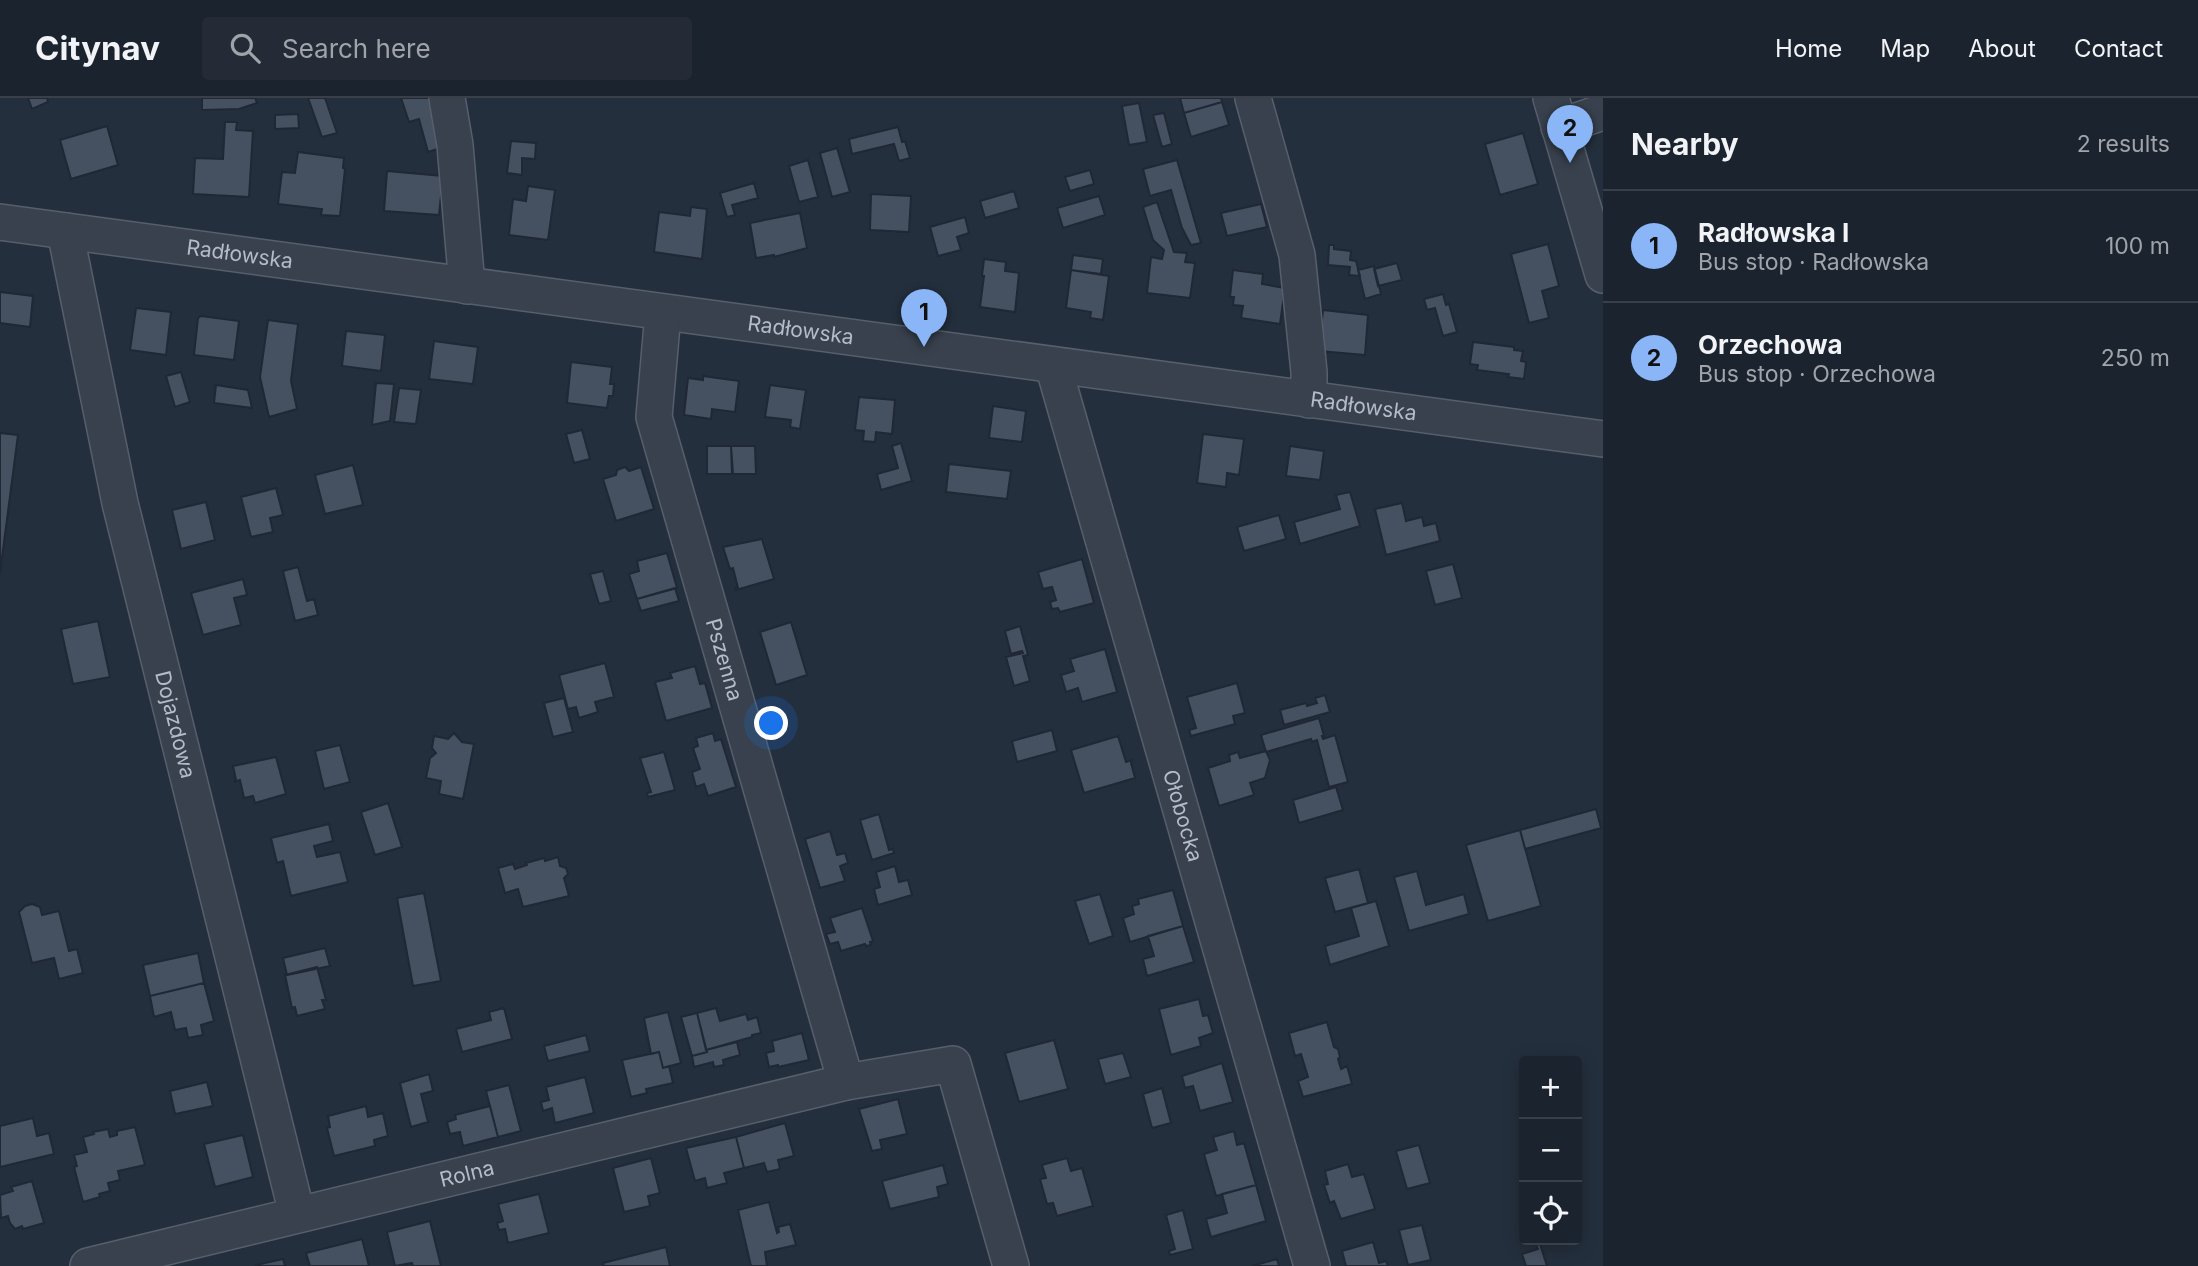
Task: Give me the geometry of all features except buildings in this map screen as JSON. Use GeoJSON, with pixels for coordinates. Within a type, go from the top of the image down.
{"type":"FeatureCollection","features":[{"type":"Feature","properties":{"kind":"street"},"geometry":{"type":"LineString","coordinates":[[447,98],[455,145],[467,286]]}},
{"type":"Feature","properties":{"kind":"street"},"geometry":{"type":"LineString","coordinates":[[1253,98],[1297,255],[1309,372],[1309,400]]}},
{"type":"Feature","properties":{"kind":"street"},"geometry":{"type":"LineString","coordinates":[[1603,113],[1555,112],[1603,275]]}},
{"type":"Feature","properties":{"kind":"street","name":"Radłowska"},"geometry":{"type":"LineString","coordinates":[[0,222],[1603,439]]}},
{"type":"Feature","properties":{"kind":"street","name":"Dojazdowa"},"geometry":{"type":"LineString","coordinates":[[65,231],[121,503],[297,1214]]}},
{"type":"Feature","properties":{"kind":"street","name":"Pszenna"},"geometry":{"type":"LineString","coordinates":[[663,313],[654,417],[846,1083]]}},
{"type":"Feature","properties":{"kind":"street","name":"Ołobocka"},"geometry":{"type":"LineString","coordinates":[[1053,365],[1312,1266]]}},
{"type":"Feature","properties":{"kind":"street","name":"Rolna"},"geometry":{"type":"LineString","coordinates":[[88,1266],[846,1083],[953,1064],[1011,1266]]}},
{"type":"Feature","properties":{"kind":"place","name":"Orzechowa"},"geometry":{"type":"Point","coordinates":[1570,163]}},
{"type":"Feature","properties":{"kind":"place","name":"Radłowska I"},"geometry":{"type":"Point","coordinates":[924,347]}}]}
